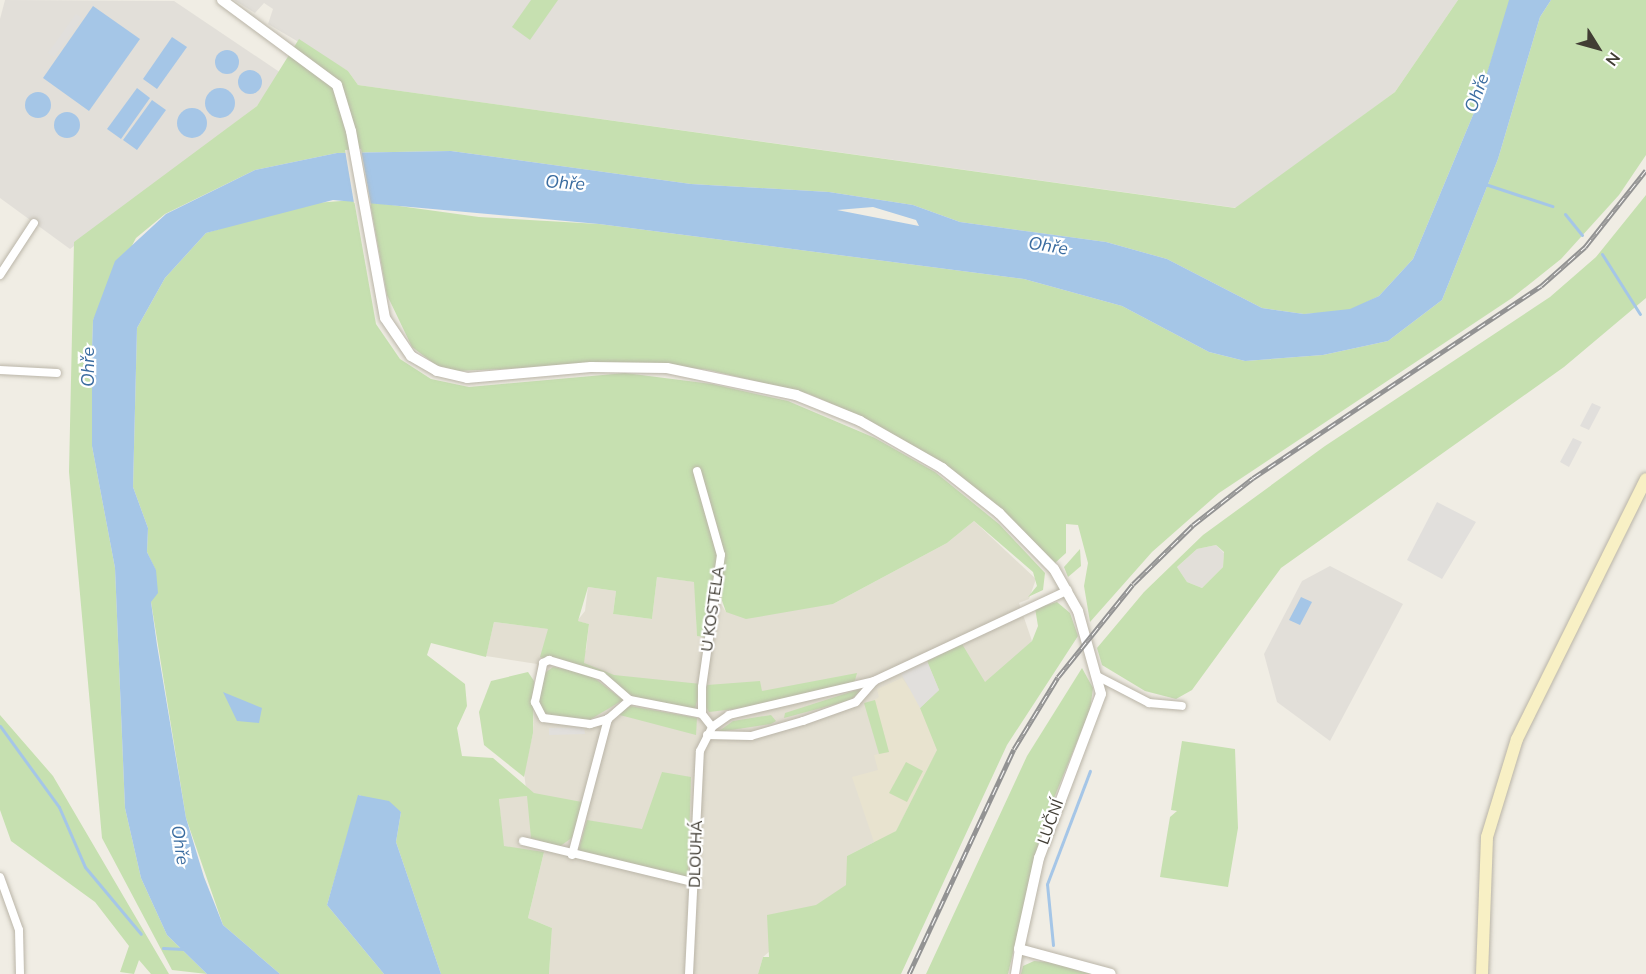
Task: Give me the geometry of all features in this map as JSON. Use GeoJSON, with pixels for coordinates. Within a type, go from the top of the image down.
{"type":"FeatureCollection","features":[{"type":"Feature","properties":{"kind":"main road"},"geometry":{"type":"LineString","coordinates":[[1482,974],[1487,837],[1517,740],[1646,479]]}},
{"type":"Feature","properties":{"kind":"street"},"geometry":{"type":"LineString","coordinates":[[222,0],[312,62],[344,99],[385,318],[400,346],[425,366],[467,378],[591,367],[666,368],[796,395],[879,431],[949,473],[1019,532],[1068,590],[873,681],[729,715],[709,731]]}},
{"type":"Feature","properties":{"kind":"street"},"geometry":{"type":"LineString","coordinates":[[0,275],[34,223]]}},
{"type":"Feature","properties":{"kind":"street"},"geometry":{"type":"LineString","coordinates":[[0,370],[57,373]]}},
{"type":"Feature","properties":{"kind":"street","name":"U KOSTELA"},"geometry":{"type":"LineString","coordinates":[[697,471],[721,555],[702,714]]}},
{"type":"Feature","properties":{"kind":"street","name":"LUČNÍ"},"geometry":{"type":"LineString","coordinates":[[1015,974],[1039,858],[1095,718],[1101,694],[1068,590]]}},
{"type":"Feature","properties":{"kind":"street"},"geometry":{"type":"LineString","coordinates":[[630,700],[608,719],[590,724],[543,718],[535,702],[543,663],[549,660],[602,676],[630,700],[702,714],[709,731]]}},
{"type":"Feature","properties":{"kind":"street"},"geometry":{"type":"LineString","coordinates":[[1097,676],[1149,703],[1182,706]]}},
{"type":"Feature","properties":{"kind":"street"},"geometry":{"type":"LineString","coordinates":[[709,731],[751,736],[803,721],[856,702],[873,681]]}},
{"type":"Feature","properties":{"kind":"street"},"geometry":{"type":"LineString","coordinates":[[572,855],[608,719]]}},
{"type":"Feature","properties":{"kind":"street","name":"DLOUHÁ"},"geometry":{"type":"LineString","coordinates":[[689,974],[696,883],[699,761],[709,731]]}},
{"type":"Feature","properties":{"kind":"street"},"geometry":{"type":"LineString","coordinates":[[523,841],[572,855],[696,883]]}},
{"type":"Feature","properties":{"kind":"street"},"geometry":{"type":"LineString","coordinates":[[0,877],[19,930],[20,974]]}},
{"type":"Feature","properties":{"kind":"street"},"geometry":{"type":"LineString","coordinates":[[1019,949],[1112,974]]}},
{"type":"Feature","properties":{"kind":"shaded area"},"geometry":{"type":"Polygon","coordinates":[[[5,0],[174,1],[281,73],[257,106],[70,249],[0,198],[0,19],[5,0]]]}},
{"type":"Feature","properties":{"kind":"shaded area"},"geometry":{"type":"Polygon","coordinates":[[[234,0],[1458,0],[1395,92],[1237,208],[358,85],[348,71],[268,24],[273,9],[264,3],[255,13],[234,0]]]}},
{"type":"Feature","properties":{"kind":"shaded area"},"geometry":{"type":"Polygon","coordinates":[[[76,14],[82,18],[54,57],[48,53],[76,14]]]}},
{"type":"Feature","properties":{"kind":"shaded area"},"geometry":{"type":"Polygon","coordinates":[[[1592,403],[1601,407],[1589,430],[1580,426],[1592,403]]]}},
{"type":"Feature","properties":{"kind":"shaded area"},"geometry":{"type":"Polygon","coordinates":[[[1573,438],[1582,442],[1569,467],[1560,462],[1573,438]]]}},
{"type":"Feature","properties":{"kind":"shaded area"},"geometry":{"type":"Polygon","coordinates":[[[1437,502],[1476,522],[1442,579],[1407,560],[1437,502]]]}},
{"type":"Feature","properties":{"kind":"shaded area"},"geometry":{"type":"Polygon","coordinates":[[[974,521],[1036,579],[1029,599],[1019,603],[1032,641],[945,735],[896,831],[847,856],[847,885],[763,957],[758,974],[549,974],[552,928],[528,918],[544,852],[503,847],[499,798],[527,796],[524,773],[533,733],[537,664],[486,656],[494,622],[549,629],[586,651],[589,624],[577,621],[585,611],[588,587],[616,591],[613,614],[652,619],[657,577],[695,582],[697,635],[705,637],[710,587],[726,612],[833,604],[947,543],[974,521]]]}},
{"type":"Feature","properties":{"kind":"shaded area"},"geometry":{"type":"Polygon","coordinates":[[[1216,545],[1224,553],[1223,567],[1202,588],[1187,582],[1177,567],[1197,549],[1216,545]]]}},
{"type":"Feature","properties":{"kind":"shaded area"},"geometry":{"type":"Polygon","coordinates":[[[1330,566],[1403,604],[1330,741],[1277,702],[1264,654],[1302,581],[1330,566]]]}},
{"type":"Feature","properties":{"kind":"shaded area"},"geometry":{"type":"Polygon","coordinates":[[[927,661],[939,690],[920,708],[901,673],[927,661]]]}},
{"type":"Feature","properties":{"kind":"shaded area"},"geometry":{"type":"Polygon","coordinates":[[[902,678],[919,702],[937,750],[896,831],[875,845],[852,777],[878,770],[874,755],[889,752],[874,700],[879,697],[877,689],[902,678]]]}},
{"type":"Feature","properties":{"kind":"shaded area"},"geometry":{"type":"Polygon","coordinates":[[[584,727],[585,734],[549,735],[549,728],[584,727]]]}},
{"type":"Feature","properties":{"kind":"green space"},"geometry":{"type":"Polygon","coordinates":[[[531,0],[558,0],[530,40],[512,27],[531,0]]]}},
{"type":"Feature","properties":{"kind":"green space"},"geometry":{"type":"Polygon","coordinates":[[[1458,0],[1510,0],[1478,103],[1413,259],[1379,296],[1349,311],[1304,314],[1262,308],[1167,259],[1106,242],[960,222],[913,205],[829,192],[691,184],[451,151],[337,153],[255,170],[165,214],[136,238],[93,320],[92,446],[115,568],[125,808],[141,878],[167,935],[207,974],[172,970],[102,838],[69,472],[74,242],[257,106],[299,39],[348,71],[358,85],[1235,208],[1395,92],[1458,0]]]}},
{"type":"Feature","properties":{"kind":"green space"},"geometry":{"type":"Polygon","coordinates":[[[1551,0],[1646,0],[1646,155],[1619,195],[1561,259],[1512,298],[1219,493],[1152,552],[1090,622],[1084,586],[1088,563],[1078,525],[1066,524],[1066,553],[1055,563],[946,465],[864,418],[809,394],[709,370],[644,363],[456,371],[436,365],[412,347],[387,295],[370,202],[479,217],[599,224],[1024,279],[1122,306],[1209,352],[1245,361],[1323,355],[1388,341],[1442,300],[1498,159],[1540,17],[1551,0]]]}},
{"type":"Feature","properties":{"kind":"green space"},"geometry":{"type":"Polygon","coordinates":[[[1646,195],[1646,298],[1564,367],[1281,568],[1192,690],[1176,699],[1145,691],[1102,665],[1097,648],[1144,592],[1203,535],[1325,446],[1550,297],[1596,257],[1646,195]],[[1216,545],[1197,549],[1177,567],[1187,582],[1202,588],[1223,567],[1224,552],[1216,545]]]}},
{"type":"Feature","properties":{"kind":"green space"},"geometry":{"type":"Polygon","coordinates":[[[354,200],[376,324],[400,359],[431,379],[469,387],[625,373],[712,384],[788,401],[875,438],[935,472],[999,524],[1045,573],[1043,590],[1028,597],[1037,586],[1033,572],[974,521],[947,543],[833,604],[746,619],[726,612],[720,595],[710,588],[705,637],[697,636],[694,582],[657,577],[652,619],[613,614],[616,591],[588,587],[578,621],[589,624],[584,663],[614,675],[701,684],[695,709],[631,697],[607,677],[540,657],[548,629],[494,622],[486,657],[431,643],[427,655],[465,684],[467,706],[457,728],[462,756],[493,758],[534,793],[582,802],[573,837],[559,847],[531,838],[527,796],[499,799],[504,846],[544,852],[528,918],[552,928],[549,974],[441,974],[396,842],[401,812],[359,795],[327,905],[384,974],[280,974],[223,925],[186,818],[151,602],[156,571],[147,552],[148,528],[133,487],[137,328],[165,278],[206,233],[302,204],[354,200]]]}},
{"type":"Feature","properties":{"kind":"green space"},"geometry":{"type":"Polygon","coordinates":[[[1080,549],[1081,566],[1068,577],[1064,567],[1080,549]]]}},
{"type":"Feature","properties":{"kind":"green space"},"geometry":{"type":"Polygon","coordinates":[[[1057,602],[1070,613],[1078,636],[1007,745],[901,974],[758,974],[763,957],[769,957],[767,915],[816,905],[846,885],[847,856],[896,831],[937,750],[920,708],[939,690],[927,661],[962,644],[985,682],[1032,641],[1038,626],[1035,608],[1057,602]]]}},
{"type":"Feature","properties":{"kind":"green space"},"geometry":{"type":"Polygon","coordinates":[[[553,667],[589,674],[623,700],[586,722],[544,716],[538,703],[541,676],[553,667]]]}},
{"type":"Feature","properties":{"kind":"green space"},"geometry":{"type":"Polygon","coordinates":[[[1082,668],[1093,688],[1090,710],[1043,825],[1008,974],[926,974],[1027,756],[1082,668]]]}},
{"type":"Feature","properties":{"kind":"green space"},"geometry":{"type":"Polygon","coordinates":[[[528,672],[534,681],[533,733],[524,777],[484,745],[479,712],[491,681],[528,672]]]}},
{"type":"Feature","properties":{"kind":"green space"},"geometry":{"type":"Polygon","coordinates":[[[857,673],[854,684],[743,708],[709,712],[705,705],[707,685],[760,681],[762,691],[857,673]]]}},
{"type":"Feature","properties":{"kind":"green space"},"geometry":{"type":"Polygon","coordinates":[[[863,688],[851,700],[784,718],[785,713],[863,688]]]}},
{"type":"Feature","properties":{"kind":"green space"},"geometry":{"type":"Polygon","coordinates":[[[875,700],[889,752],[879,754],[864,703],[875,700]]]}},
{"type":"Feature","properties":{"kind":"green space"},"geometry":{"type":"Polygon","coordinates":[[[630,706],[697,718],[696,735],[616,714],[630,706]]]}},
{"type":"Feature","properties":{"kind":"green space"},"geometry":{"type":"Polygon","coordinates":[[[0,715],[53,776],[169,974],[151,974],[139,960],[134,974],[120,972],[129,946],[95,902],[11,841],[0,810],[0,715]]]}},
{"type":"Feature","properties":{"kind":"green space"},"geometry":{"type":"Polygon","coordinates":[[[771,715],[776,721],[771,724],[718,732],[733,721],[771,715]]]}},
{"type":"Feature","properties":{"kind":"green space"},"geometry":{"type":"Polygon","coordinates":[[[1182,741],[1235,749],[1238,828],[1228,887],[1160,877],[1170,817],[1177,811],[1171,810],[1182,741]]]}},
{"type":"Feature","properties":{"kind":"green space"},"geometry":{"type":"Polygon","coordinates":[[[906,762],[923,771],[907,802],[889,793],[906,762]]]}},
{"type":"Feature","properties":{"kind":"green space"},"geometry":{"type":"Polygon","coordinates":[[[662,772],[691,777],[688,878],[578,852],[587,820],[642,829],[662,772]]]}},
{"type":"Feature","properties":{"kind":"green space"},"geometry":{"type":"Polygon","coordinates":[[[1034,961],[1059,963],[1096,974],[1021,974],[1023,966],[1034,961]]]}},
{"type":"Feature","properties":{"kind":"water","name":"Ohře"},"geometry":{"type":"Polygon","coordinates":[[[1509,0],[1551,0],[1540,17],[1498,159],[1442,300],[1388,341],[1323,355],[1245,361],[1209,352],[1122,306],[1024,279],[599,224],[333,200],[206,233],[165,278],[137,328],[133,487],[148,528],[147,552],[156,570],[158,593],[151,602],[186,818],[204,877],[223,925],[280,974],[207,974],[167,935],[141,878],[125,808],[115,568],[92,446],[93,320],[115,261],[166,214],[255,170],[337,153],[451,151],[691,184],[829,192],[913,205],[960,222],[1106,242],[1167,259],[1262,308],[1304,314],[1350,309],[1379,296],[1413,259],[1478,103],[1509,0]],[[873,207],[837,210],[919,226],[916,220],[873,207]]]}},
{"type":"Feature","properties":{"kind":"water"},"geometry":{"type":"Polygon","coordinates":[[[93,6],[140,39],[89,111],[43,78],[93,6]]]}},
{"type":"Feature","properties":{"kind":"water"},"geometry":{"type":"Polygon","coordinates":[[[172,37],[187,47],[157,89],[143,79],[172,37]]]}},
{"type":"Feature","properties":{"kind":"water"},"geometry":{"type":"Polygon","coordinates":[[[227,50],[235,54],[239,62],[235,70],[227,74],[219,70],[215,62],[219,54],[227,50]]]}},
{"type":"Feature","properties":{"kind":"water"},"geometry":{"type":"Polygon","coordinates":[[[250,70],[258,74],[262,82],[258,90],[250,94],[242,90],[238,82],[242,74],[250,70]]]}},
{"type":"Feature","properties":{"kind":"water"},"geometry":{"type":"Polygon","coordinates":[[[137,88],[150,98],[121,139],[107,129],[137,88]]]}},
{"type":"Feature","properties":{"kind":"water"},"geometry":{"type":"Polygon","coordinates":[[[220,88],[231,92],[235,103],[231,114],[220,118],[209,114],[205,103],[209,92],[220,88]]]}},
{"type":"Feature","properties":{"kind":"water"},"geometry":{"type":"Polygon","coordinates":[[[38,92],[47,96],[51,105],[47,114],[38,118],[29,114],[25,105],[29,96],[38,92]]]}},
{"type":"Feature","properties":{"kind":"water"},"geometry":{"type":"Polygon","coordinates":[[[152,100],[166,110],[137,150],[123,140],[152,100]]]}},
{"type":"Feature","properties":{"kind":"water"},"geometry":{"type":"Polygon","coordinates":[[[192,108],[203,112],[207,123],[203,134],[192,138],[181,134],[177,123],[181,112],[192,108]]]}},
{"type":"Feature","properties":{"kind":"water"},"geometry":{"type":"Polygon","coordinates":[[[67,112],[76,116],[80,125],[76,134],[67,138],[58,134],[54,125],[58,116],[67,112]]]}},
{"type":"Feature","properties":{"kind":"water"},"geometry":{"type":"Polygon","coordinates":[[[1301,597],[1312,602],[1300,625],[1289,620],[1301,597]]]}},
{"type":"Feature","properties":{"kind":"water"},"geometry":{"type":"Polygon","coordinates":[[[223,692],[262,708],[259,723],[237,721],[223,692]]]}},
{"type":"Feature","properties":{"kind":"water"},"geometry":{"type":"Polygon","coordinates":[[[358,795],[389,801],[401,812],[396,842],[441,974],[384,974],[327,905],[358,795]]]}},
{"type":"Feature","properties":{"kind":"pier"},"geometry":{"type":"Polygon","coordinates":[[[361,149],[371,205],[354,203],[345,150],[361,149]]]}},
{"type":"Feature","properties":{"kind":"waterway"},"geometry":{"type":"LineString","coordinates":[[1485,184],[1552,206]]}},
{"type":"Feature","properties":{"kind":"waterway"},"geometry":{"type":"LineString","coordinates":[[1565,214],[1582,235]]}},
{"type":"Feature","properties":{"kind":"waterway"},"geometry":{"type":"LineString","coordinates":[[1602,254],[1640,314]]}},
{"type":"Feature","properties":{"kind":"waterway"},"geometry":{"type":"LineString","coordinates":[[0,726],[59,807],[85,867],[141,934]]}},
{"type":"Feature","properties":{"kind":"waterway"},"geometry":{"type":"LineString","coordinates":[[1053,945],[1047,884],[1090,771]]}},
{"type":"Feature","properties":{"kind":"waterway"},"geometry":{"type":"LineString","coordinates":[[163,948],[184,949]]}},
{"type":"Feature","properties":{"kind":"railway"},"geometry":{"type":"LineString","coordinates":[[909,974],[1014,749],[1058,677],[1133,584],[1193,525],[1253,478],[1541,286],[1585,247],[1646,170]]}}]}
